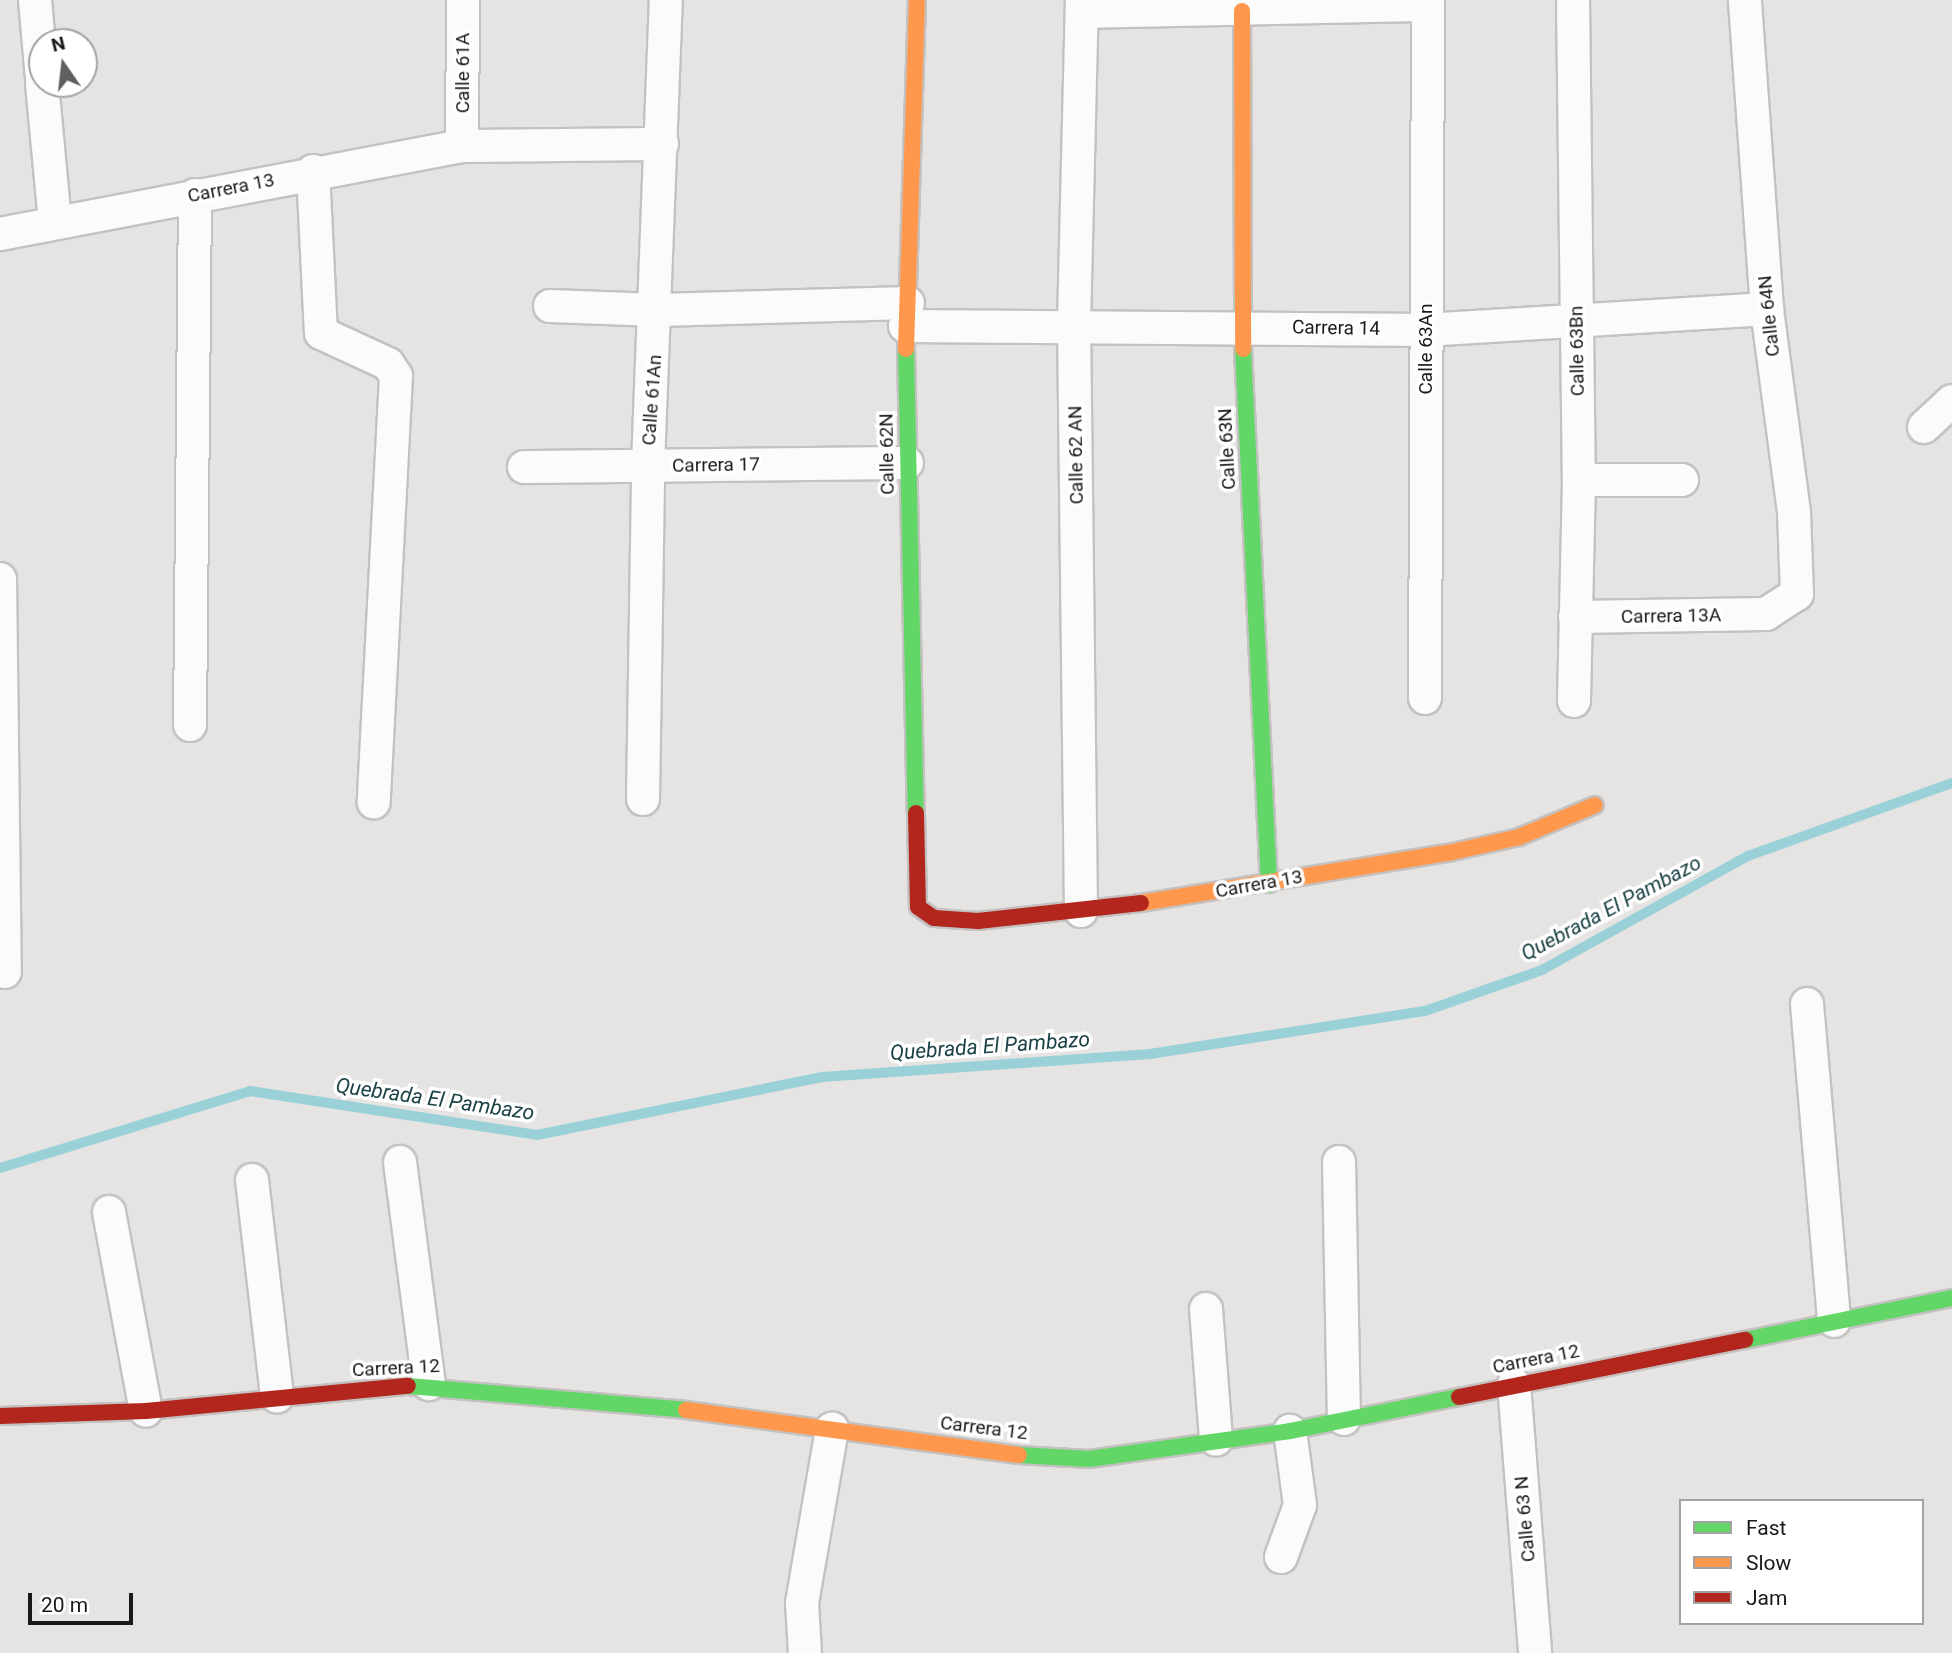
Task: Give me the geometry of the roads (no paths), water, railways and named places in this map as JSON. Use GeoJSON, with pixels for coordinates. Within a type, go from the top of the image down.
{"type":"FeatureCollection","features":[{"type":"Feature","properties":{"kind":"street","name":"Calle 61A"},"geometry":{"type":"LineString","coordinates":[[462,146],[463,0]]}},
{"type":"Feature","properties":{"kind":"street","name":"Calle 61An"},"geometry":{"type":"LineString","coordinates":[[643,799],[648,465],[658,310],[666,0]]}},
{"type":"Feature","properties":{"kind":"street","name":"Calle 62N"},"geometry":{"type":"LineString","coordinates":[[917,0],[906,314],[918,907]]}},
{"type":"Feature","properties":{"kind":"street","name":"Calle 63Bn"},"geometry":{"type":"LineString","coordinates":[[1573,0],[1579,480],[1574,701]]}},
{"type":"Feature","properties":{"kind":"street","name":"Calle 64N"},"geometry":{"type":"LineString","coordinates":[[1745,0],[1767,309],[1798,557],[1797,594],[1766,614]]}},
{"type":"Feature","properties":{"kind":"street"},"geometry":{"type":"LineString","coordinates":[[43,1],[43,28]]}},
{"type":"Feature","properties":{"kind":"street"},"geometry":{"type":"LineString","coordinates":[[1082,6],[1242,11],[1428,3]]}},
{"type":"Feature","properties":{"kind":"street","name":"Calle 63An"},"geometry":{"type":"LineString","coordinates":[[1425,698],[1428,3]]}},
{"type":"Feature","properties":{"kind":"street","name":"Calle 62 AN"},"geometry":{"type":"LineString","coordinates":[[1081,911],[1074,324],[1082,6]]}},
{"type":"Feature","properties":{"kind":"street","name":"Calle 63N"},"geometry":{"type":"LineString","coordinates":[[1242,11],[1242,325],[1269,884]]}},
{"type":"Feature","properties":{"kind":"street"},"geometry":{"type":"LineString","coordinates":[[44,98],[55,222]]}},
{"type":"Feature","properties":{"kind":"street","name":"Carrera 13"},"geometry":{"type":"LineString","coordinates":[[0,233],[313,171],[462,146],[662,144]]}},
{"type":"Feature","properties":{"kind":"street"},"geometry":{"type":"LineString","coordinates":[[313,171],[321,333],[388,363],[396,376],[374,802]]}},
{"type":"Feature","properties":{"kind":"street"},"geometry":{"type":"LineString","coordinates":[[190,726],[195,195]]}},
{"type":"Feature","properties":{"kind":"street"},"geometry":{"type":"LineString","coordinates":[[550,306],[906,314]]}},
{"type":"Feature","properties":{"kind":"street","name":"Carrera 14"},"geometry":{"type":"LineString","coordinates":[[906,314],[1074,324],[1425,330],[1576,323],[1767,309]]}},
{"type":"Feature","properties":{"kind":"street"},"geometry":{"type":"LineString","coordinates":[[1924,427],[1952,401]]}},
{"type":"Feature","properties":{"kind":"street","name":"Carrera 17"},"geometry":{"type":"LineString","coordinates":[[524,467],[908,463]]}},
{"type":"Feature","properties":{"kind":"street"},"geometry":{"type":"LineString","coordinates":[[1579,480],[1682,480]]}},
{"type":"Feature","properties":{"kind":"street"},"geometry":{"type":"LineString","coordinates":[[0,579],[5,972]]}},
{"type":"Feature","properties":{"kind":"street","name":"Carrera 13A"},"geometry":{"type":"LineString","coordinates":[[1575,617],[1766,614]]}},
{"type":"Feature","properties":{"kind":"street","name":"Carrera 13"},"geometry":{"type":"LineString","coordinates":[[918,907],[934,918],[978,921],[1081,911],[1269,884],[1519,837],[1595,805]]}},
{"type":"Feature","properties":{"kind":"street"},"geometry":{"type":"LineString","coordinates":[[1807,1004],[1834,1321]]}},
{"type":"Feature","properties":{"kind":"street"},"geometry":{"type":"LineString","coordinates":[[400,1162],[429,1384]]}},
{"type":"Feature","properties":{"kind":"street"},"geometry":{"type":"LineString","coordinates":[[1339,1162],[1344,1419]]}},
{"type":"Feature","properties":{"kind":"street"},"geometry":{"type":"LineString","coordinates":[[252,1180],[277,1397]]}},
{"type":"Feature","properties":{"kind":"street"},"geometry":{"type":"LineString","coordinates":[[109,1212],[146,1410]]}},
{"type":"Feature","properties":{"kind":"street","name":"Carrera 12"},"geometry":{"type":"LineString","coordinates":[[0,1416],[146,1410],[429,1384],[607,1399],[1089,1459],[1290,1431],[1952,1298]]}},
{"type":"Feature","properties":{"kind":"street"},"geometry":{"type":"LineString","coordinates":[[1206,1308],[1216,1440]]}},
{"type":"Feature","properties":{"kind":"street","name":"Calle 63 N"},"geometry":{"type":"LineString","coordinates":[[1514,1384],[1535,1653]]}},
{"type":"Feature","properties":{"kind":"street"},"geometry":{"type":"LineString","coordinates":[[805,1653],[802,1603],[832,1429]]}},
{"type":"Feature","properties":{"kind":"street"},"geometry":{"type":"LineString","coordinates":[[1281,1557],[1300,1505],[1290,1431]]}},
{"type":"Feature","properties":{"kind":"waterway","name":"Quebrada El Pambazo"},"geometry":{"type":"LineString","coordinates":[[0,1168],[250,1091],[537,1135],[822,1077],[1150,1054],[1425,1011],[1542,970],[1748,856],[1952,783]]}}]}
